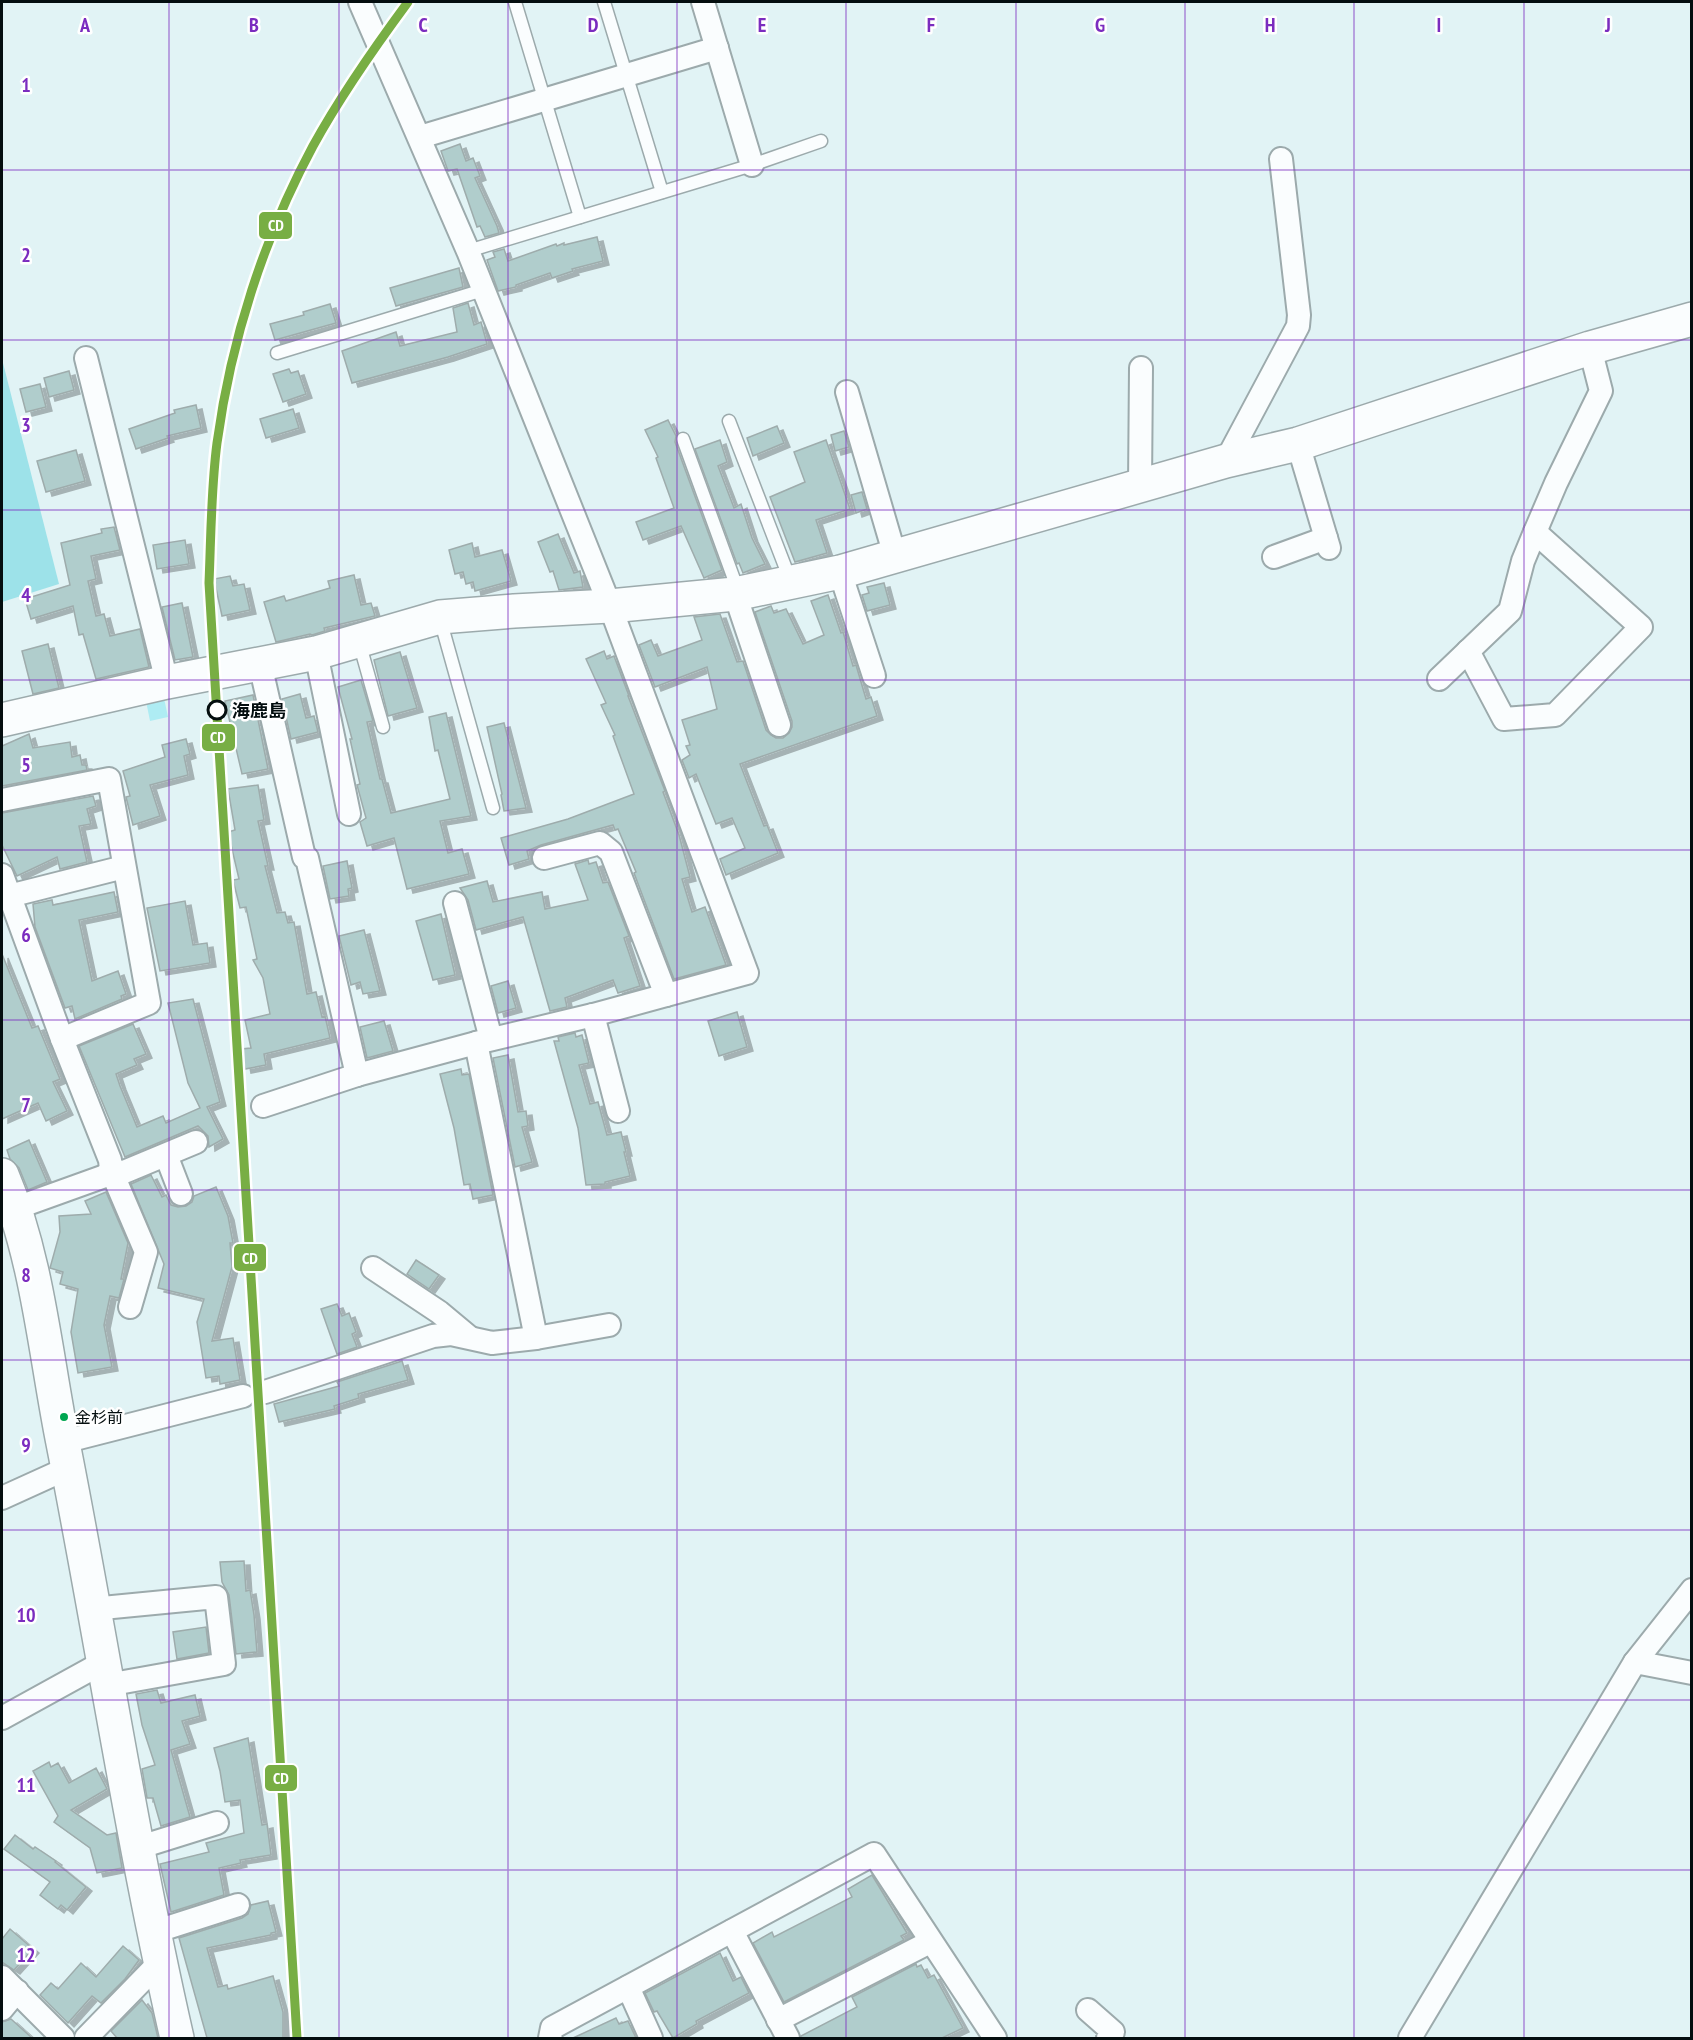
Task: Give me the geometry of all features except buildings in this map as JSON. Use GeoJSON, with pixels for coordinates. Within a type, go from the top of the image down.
{"type":"FeatureCollection","features":[{"type":"Feature","properties":{"kind":"street"},"geometry":{"type":"LineString","coordinates":[[262,1106],[357,1075],[747,973],[610,606],[468,251],[360,2]]}},
{"type":"Feature","properties":{"kind":"street"},"geometry":{"type":"LineString","coordinates":[[703,2],[752,165]]}},
{"type":"Feature","properties":{"kind":"street"},"geometry":{"type":"LineString","coordinates":[[420,137],[717,48]]}},
{"type":"Feature","properties":{"kind":"street"},"geometry":{"type":"LineString","coordinates":[[1226,461],[1298,326],[1299,315],[1281,159]]}},
{"type":"Feature","properties":{"kind":"street"},"geometry":{"type":"LineString","coordinates":[[2,720],[167,682],[316,653],[440,617],[610,606],[737,594],[840,572],[1226,461],[1298,444],[1590,348],[1692,319]]}},
{"type":"Feature","properties":{"kind":"street"},"geometry":{"type":"LineString","coordinates":[[1439,679],[1510,611],[1523,561],[1556,483],[1601,391],[1590,348]]}},
{"type":"Feature","properties":{"kind":"street"},"geometry":{"type":"LineString","coordinates":[[86,358],[167,682]]}},
{"type":"Feature","properties":{"kind":"street"},"geometry":{"type":"LineString","coordinates":[[1140,486],[1142,368]]}},
{"type":"Feature","properties":{"kind":"street"},"geometry":{"type":"LineString","coordinates":[[847,392],[895,556]]}},
{"type":"Feature","properties":{"kind":"street"},"geometry":{"type":"LineString","coordinates":[[1274,557],[1328,543],[1298,444]]}},
{"type":"Feature","properties":{"kind":"street"},"geometry":{"type":"LineString","coordinates":[[1468,651],[1504,719],[1555,715],[1641,627],[1535,532]]}},
{"type":"Feature","properties":{"kind":"street"},"geometry":{"type":"LineString","coordinates":[[840,572],[874,676]]}},
{"type":"Feature","properties":{"kind":"street"},"geometry":{"type":"LineString","coordinates":[[737,594],[779,725]]}},
{"type":"Feature","properties":{"kind":"street"},"geometry":{"type":"LineString","coordinates":[[316,653],[349,814]]}},
{"type":"Feature","properties":{"kind":"street"},"geometry":{"type":"LineString","coordinates":[[260,664],[357,1075]]}},
{"type":"Feature","properties":{"kind":"street"},"geometry":{"type":"LineString","coordinates":[[2,800],[109,778],[149,1003],[62,1039]]}},
{"type":"Feature","properties":{"kind":"street"},"geometry":{"type":"LineString","coordinates":[[544,858],[600,843],[611,852],[666,995]]}},
{"type":"Feature","properties":{"kind":"street"},"geometry":{"type":"LineString","coordinates":[[124,867],[5,885],[110,1160],[111,1170],[146,1252],[130,1307]]}},
{"type":"Feature","properties":{"kind":"street"},"geometry":{"type":"LineString","coordinates":[[454,903],[483,1041],[536,1338]]}},
{"type":"Feature","properties":{"kind":"street"},"geometry":{"type":"LineString","coordinates":[[593,1015],[618,1112]]}},
{"type":"Feature","properties":{"kind":"street"},"geometry":{"type":"LineString","coordinates":[[111,1170],[124,1172],[196,1142]]}},
{"type":"Feature","properties":{"kind":"street"},"geometry":{"type":"LineString","coordinates":[[166,1155],[181,1194]]}},
{"type":"Feature","properties":{"kind":"street"},"geometry":{"type":"LineString","coordinates":[[16,1208],[105,1176],[111,1170]]}},
{"type":"Feature","properties":{"kind":"street"},"geometry":{"type":"LineString","coordinates":[[2,1174],[16,1208],[37,1289],[92,1609],[137,1848],[177,2038]]}},
{"type":"Feature","properties":{"kind":"street"},"geometry":{"type":"LineString","coordinates":[[373,1268],[439,1312],[470,1338]]}},
{"type":"Feature","properties":{"kind":"street"},"geometry":{"type":"LineString","coordinates":[[2,1498],[65,1455],[433,1336],[451,1334],[492,1343],[609,1325]]}},
{"type":"Feature","properties":{"kind":"street"},"geometry":{"type":"LineString","coordinates":[[1410,2038],[1635,1662],[1692,1590]]}},
{"type":"Feature","properties":{"kind":"street"},"geometry":{"type":"LineString","coordinates":[[2,1718],[105,1674],[224,1664],[216,1597],[92,1609]]}},
{"type":"Feature","properties":{"kind":"street"},"geometry":{"type":"LineString","coordinates":[[1635,1662],[1692,1673]]}},
{"type":"Feature","properties":{"kind":"street"},"geometry":{"type":"LineString","coordinates":[[137,1848],[217,1823]]}},
{"type":"Feature","properties":{"kind":"street"},"geometry":{"type":"LineString","coordinates":[[550,2038],[552,2028],[874,1854],[988,2036]]}},
{"type":"Feature","properties":{"kind":"street"},"geometry":{"type":"LineString","coordinates":[[86,2038],[157,1947],[238,1905]]}},
{"type":"Feature","properties":{"kind":"street"},"geometry":{"type":"LineString","coordinates":[[732,1931],[783,2029],[930,1942]]}},
{"type":"Feature","properties":{"kind":"street"},"geometry":{"type":"LineString","coordinates":[[2,2009],[9,1984],[63,2038]]}},
{"type":"Feature","properties":{"kind":"street"},"geometry":{"type":"LineString","coordinates":[[628,1987],[651,2038]]}},
{"type":"Feature","properties":{"kind":"street"},"geometry":{"type":"LineString","coordinates":[[1088,2010],[1113,2032],[1108,2038]]}},
{"type":"Feature","properties":{"kind":"lane"},"geometry":{"type":"LineString","coordinates":[[515,2],[580,217]]}},
{"type":"Feature","properties":{"kind":"lane"},"geometry":{"type":"LineString","coordinates":[[603,2],[662,192]]}},
{"type":"Feature","properties":{"kind":"lane"},"geometry":{"type":"LineString","coordinates":[[468,251],[752,165],[821,141]]}},
{"type":"Feature","properties":{"kind":"lane"},"geometry":{"type":"LineString","coordinates":[[277,353],[483,290]]}},
{"type":"Feature","properties":{"kind":"lane"},"geometry":{"type":"LineString","coordinates":[[729,421],[791,583]]}},
{"type":"Feature","properties":{"kind":"lane"},"geometry":{"type":"LineString","coordinates":[[683,439],[737,594]]}},
{"type":"Feature","properties":{"kind":"lane"},"geometry":{"type":"LineString","coordinates":[[440,617],[493,808]]}},
{"type":"Feature","properties":{"kind":"lane"},"geometry":{"type":"LineString","coordinates":[[358,641],[383,727]]}},
{"type":"Feature","properties":{"kind":"shaded area"},"geometry":{"type":"Polygon","coordinates":[[[2,359],[59,584],[2,602],[2,359]]]}},
{"type":"Feature","properties":{"kind":"shaded area"},"geometry":{"type":"Polygon","coordinates":[[[164,698],[168,717],[150,721],[146,701],[164,698]]]}},
{"type":"Feature","properties":{"kind":"transit line","name":"CD"},"geometry":{"type":"LineString","coordinates":[[297,2038],[209,583],[212,495],[217,443],[231,366],[252,290],[279,216],[313,146],[335,108],[408,2]]}},
{"type":"Feature","properties":{"kind":"place","name":"海鹿島"},"geometry":{"type":"Point","coordinates":[217,710]}},
{"type":"Feature","properties":{"kind":"place","name":"金杉前"},"geometry":{"type":"Point","coordinates":[64,1417]}}]}
